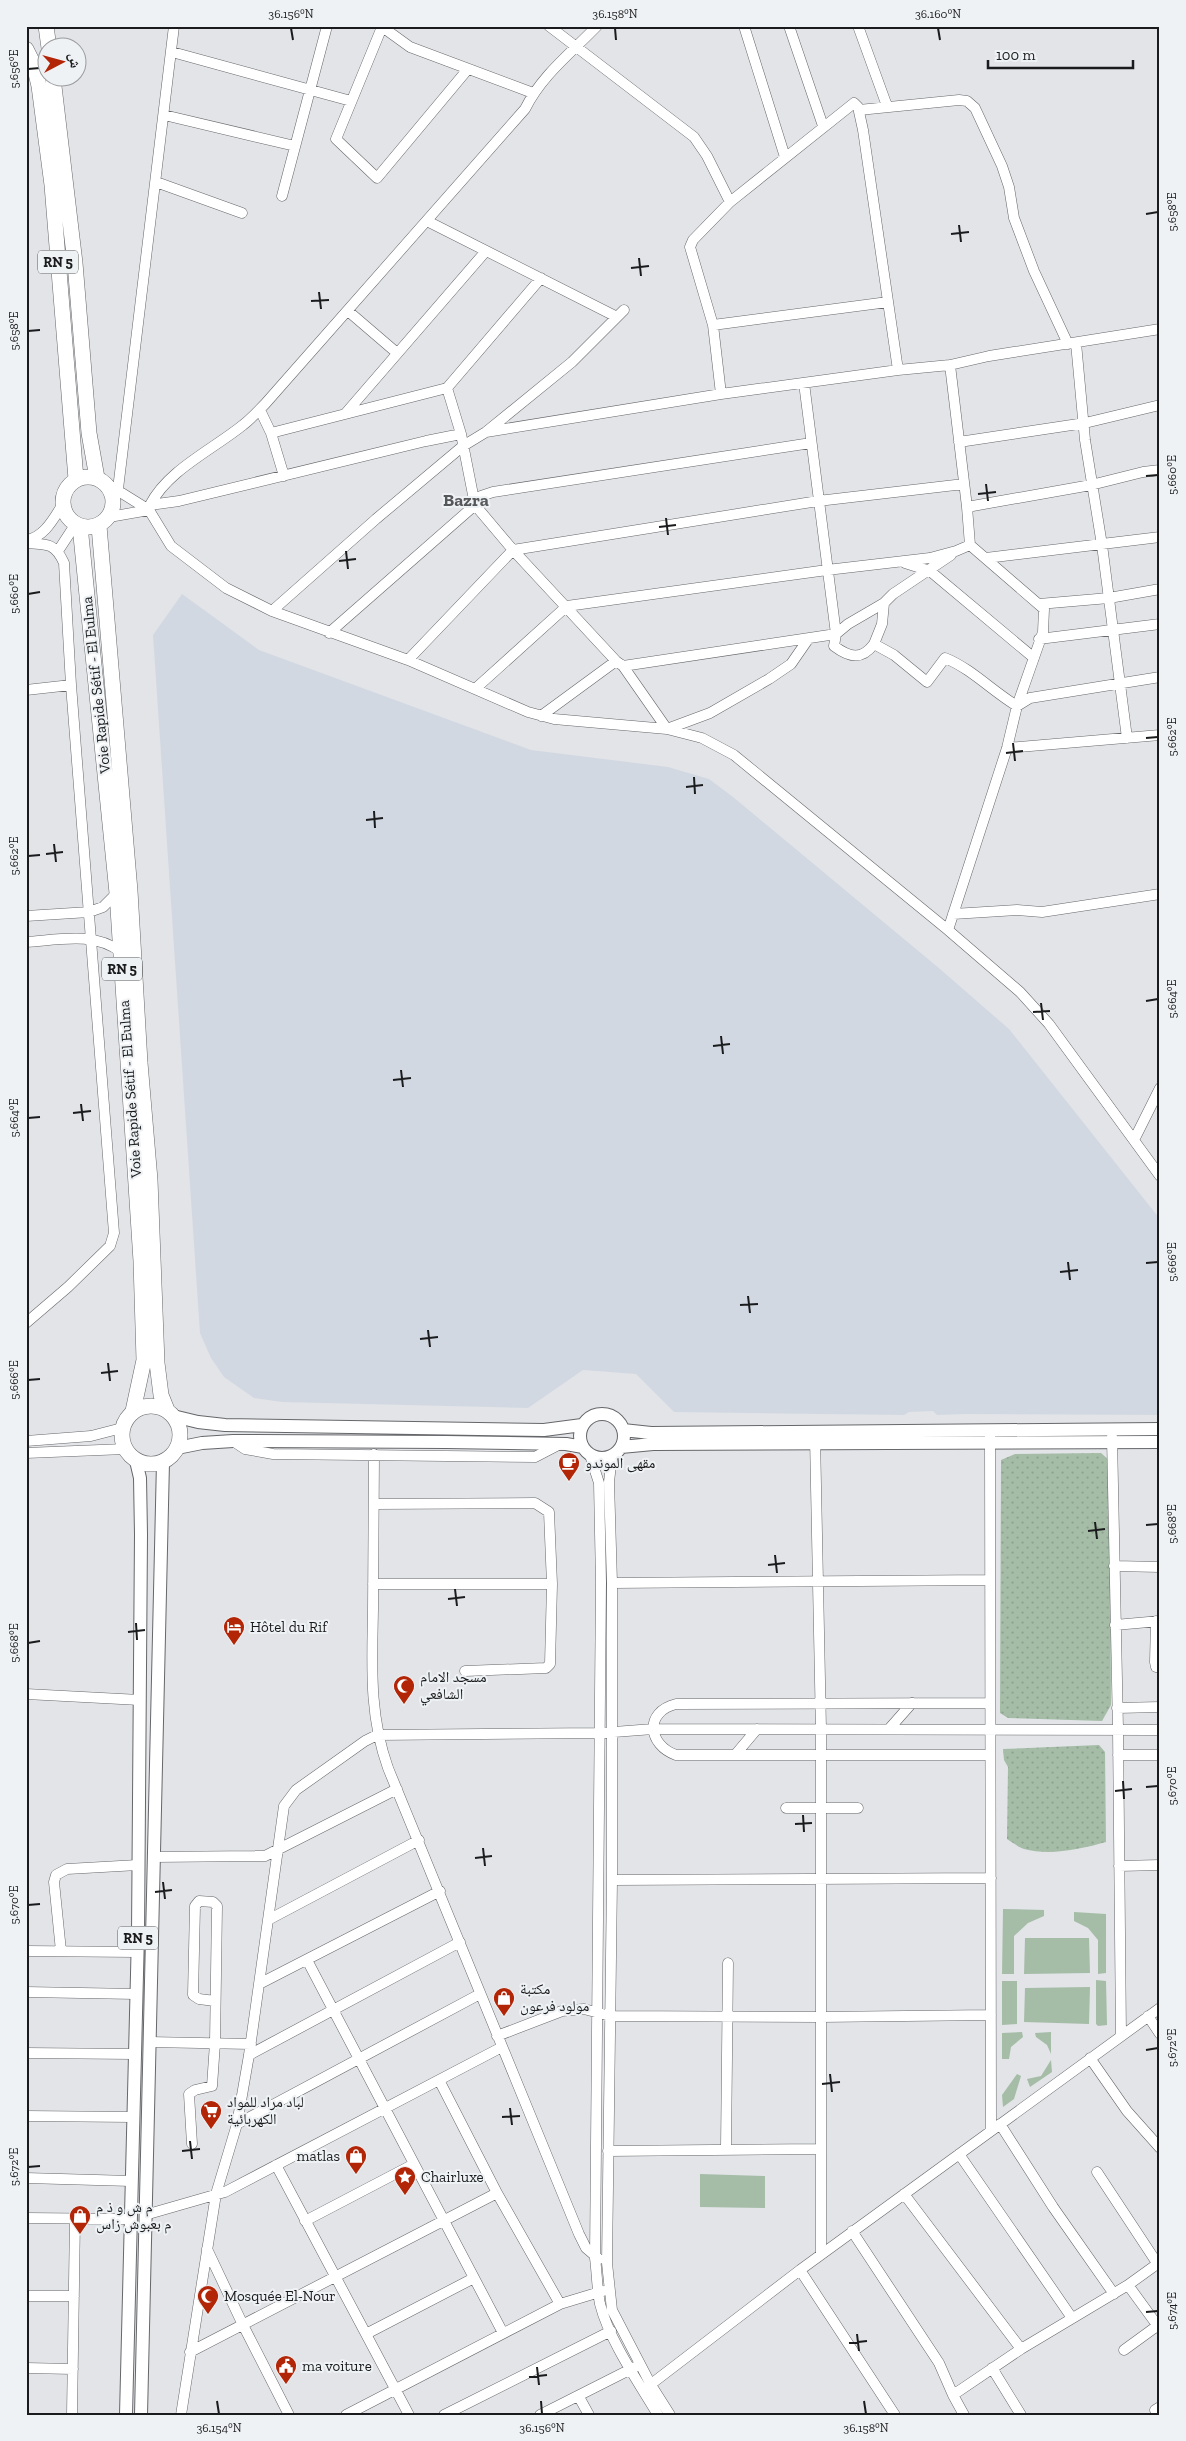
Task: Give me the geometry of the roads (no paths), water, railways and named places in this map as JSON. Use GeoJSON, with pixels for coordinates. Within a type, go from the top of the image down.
{"type":"FeatureCollection","features":[{"type":"Feature","properties":{"kind":"highway","name":"RN 5"},"geometry":{"type":"LineString","coordinates":[[26,49],[34,65],[39,86],[52,185],[76,479]]}},
{"type":"Feature","properties":{"kind":"highway","name":"RN 5"},"geometry":{"type":"LineString","coordinates":[[54,88],[75,263],[89,433],[100,480],[114,498],[113,508],[104,521]]}},
{"type":"Feature","properties":{"kind":"highway"},"geometry":{"type":"LineString","coordinates":[[63,504],[67,488],[76,479],[88,476],[100,480]]}},
{"type":"Feature","properties":{"kind":"highway","name":"RN 5"},"geometry":{"type":"LineString","coordinates":[[63,504],[65,512],[78,525]]}},
{"type":"Feature","properties":{"kind":"highway"},"geometry":{"type":"LineString","coordinates":[[78,525],[104,521]]}},
{"type":"Feature","properties":{"kind":"highway","name":"Voie Rapide Sétif - El Eulma"},"geometry":{"type":"LineString","coordinates":[[104,521],[140,1063],[150,1180],[157,1363],[161,1395],[170,1413]]}},
{"type":"Feature","properties":{"kind":"highway","name":"Voie Rapide Sétif - El Eulma"},"geometry":{"type":"LineString","coordinates":[[78,525],[117,893],[121,952],[144,1326],[144,1360],[133,1411]]}},
{"type":"Feature","properties":{"kind":"highway"},"geometry":{"type":"LineString","coordinates":[[150,1406],[170,1413],[180,1431],[177,1448],[172,1456],[154,1465],[136,1461],[125,1449],[121,1435],[122,1428],[133,1411],[150,1406]]}},
{"type":"Feature","properties":{"kind":"main road"},"geometry":{"type":"LineString","coordinates":[[170,1413],[198,1422],[225,1425],[544,1430],[582,1426],[594,1416],[606,1414],[617,1420],[623,1430],[617,1451]]}},
{"type":"Feature","properties":{"kind":"main road"},"geometry":{"type":"LineString","coordinates":[[582,1426],[580,1436],[586,1451]]}},
{"type":"Feature","properties":{"kind":"main road"},"geometry":{"type":"LineString","coordinates":[[177,1448],[202,1443],[233,1441],[560,1444],[586,1451],[601,1458],[617,1451],[653,1444],[990,1430],[1160,1429]]}},
{"type":"Feature","properties":{"kind":"main road"},"geometry":{"type":"LineString","coordinates":[[623,1430],[651,1433],[990,1444],[1160,1442]]}},
{"type":"Feature","properties":{"kind":"main road","name":"RN 5"},"geometry":{"type":"LineString","coordinates":[[126,2415],[137,1952],[140,1700],[141,1534],[140,1478],[136,1461]]}},
{"type":"Feature","properties":{"kind":"main road","name":"RN 5"},"geometry":{"type":"LineString","coordinates":[[142,2415],[162,1462]]}},
{"type":"Feature","properties":{"kind":"street"},"geometry":{"type":"LineString","coordinates":[[118,489],[174,26]]}},
{"type":"Feature","properties":{"kind":"street"},"geometry":{"type":"LineString","coordinates":[[282,196],[327,26]]}},
{"type":"Feature","properties":{"kind":"street"},"geometry":{"type":"LineString","coordinates":[[468,69],[377,178],[336,139],[381,26],[410,48],[468,69],[533,93]]}},
{"type":"Feature","properties":{"kind":"street"},"geometry":{"type":"LineString","coordinates":[[549,26],[575,48],[694,137],[707,156],[730,202]]}},
{"type":"Feature","properties":{"kind":"street"},"geometry":{"type":"LineString","coordinates":[[149,508],[158,490],[260,410],[525,109],[533,93],[547,74],[597,26]]}},
{"type":"Feature","properties":{"kind":"street"},"geometry":{"type":"LineString","coordinates":[[744,26],[785,158]]}},
{"type":"Feature","properties":{"kind":"street"},"geometry":{"type":"LineString","coordinates":[[789,26],[823,126]]}},
{"type":"Feature","properties":{"kind":"street"},"geometry":{"type":"LineString","coordinates":[[858,26],[887,106]]}},
{"type":"Feature","properties":{"kind":"street"},"geometry":{"type":"LineString","coordinates":[[172,52],[351,101]]}},
{"type":"Feature","properties":{"kind":"street"},"geometry":{"type":"LineString","coordinates":[[859,110],[887,106],[967,101],[975,108],[1002,166],[1009,187],[1014,218],[1034,271],[1072,344],[1085,423],[1091,485],[1102,545],[1127,738]]}},
{"type":"Feature","properties":{"kind":"street"},"geometry":{"type":"LineString","coordinates":[[721,394],[714,324],[690,248],[693,240],[730,202],[852,104],[856,104],[859,110],[898,370]]}},
{"type":"Feature","properties":{"kind":"street"},"geometry":{"type":"LineString","coordinates":[[164,116],[295,146]]}},
{"type":"Feature","properties":{"kind":"street"},"geometry":{"type":"LineString","coordinates":[[156,182],[242,213]]}},
{"type":"Feature","properties":{"kind":"street"},"geometry":{"type":"LineString","coordinates":[[272,612],[376,519],[463,446],[486,432],[572,362],[620,314],[541,278],[427,221]]}},
{"type":"Feature","properties":{"kind":"street"},"geometry":{"type":"LineString","coordinates":[[345,414],[486,251]]}},
{"type":"Feature","properties":{"kind":"street"},"geometry":{"type":"LineString","coordinates":[[271,433],[447,388],[541,278]]}},
{"type":"Feature","properties":{"kind":"street"},"geometry":{"type":"LineString","coordinates":[[714,324],[888,302]]}},
{"type":"Feature","properties":{"kind":"street"},"geometry":{"type":"LineString","coordinates":[[348,311],[397,353]]}},
{"type":"Feature","properties":{"kind":"street"},"geometry":{"type":"LineString","coordinates":[[486,432],[721,394],[898,370],[950,365],[989,356],[1160,329]]}},
{"type":"Feature","properties":{"kind":"street"},"geometry":{"type":"LineString","coordinates":[[948,930],[1007,748],[1016,706],[1034,658],[1045,618],[1044,609],[1039,604],[970,545],[968,507],[950,365]]}},
{"type":"Feature","properties":{"kind":"street"},"geometry":{"type":"LineString","coordinates":[[804,383],[836,634],[834,646],[858,656],[867,654],[874,644],[882,624],[884,603]]}},
{"type":"Feature","properties":{"kind":"street"},"geometry":{"type":"LineString","coordinates":[[447,388],[461,434],[475,505],[513,550],[620,663],[667,728]]}},
{"type":"Feature","properties":{"kind":"street"},"geometry":{"type":"LineString","coordinates":[[959,442],[1085,423],[1160,405]]}},
{"type":"Feature","properties":{"kind":"street"},"geometry":{"type":"LineString","coordinates":[[260,410],[271,433],[284,476]]}},
{"type":"Feature","properties":{"kind":"street"},"geometry":{"type":"LineString","coordinates":[[104,521],[149,508],[461,434]]}},
{"type":"Feature","properties":{"kind":"street"},"geometry":{"type":"LineString","coordinates":[[329,633],[475,505],[481,496],[493,492],[812,443]]}},
{"type":"Feature","properties":{"kind":"street"},"geometry":{"type":"LineString","coordinates":[[968,507],[1091,485],[1143,472],[1160,470]]}},
{"type":"Feature","properties":{"kind":"street"},"geometry":{"type":"LineString","coordinates":[[100,480],[149,508],[171,546],[226,588],[272,612],[408,660],[541,716],[667,728],[702,738],[734,755],[948,930],[1035,1007],[1160,1176]]}},
{"type":"Feature","properties":{"kind":"street"},"geometry":{"type":"LineString","coordinates":[[408,660],[513,550],[818,502],[964,484]]}},
{"type":"Feature","properties":{"kind":"street"},"geometry":{"type":"LineString","coordinates":[[26,542],[46,529],[63,504]]}},
{"type":"Feature","properties":{"kind":"street"},"geometry":{"type":"LineString","coordinates":[[58,551],[78,525]]}},
{"type":"Feature","properties":{"kind":"street"},"geometry":{"type":"LineString","coordinates":[[986,558],[1160,537]]}},
{"type":"Feature","properties":{"kind":"street"},"geometry":{"type":"LineString","coordinates":[[26,542],[48,544],[58,551],[64,563],[71,685],[114,1233],[110,1246],[68,1287],[26,1323]]}},
{"type":"Feature","properties":{"kind":"street"},"geometry":{"type":"LineString","coordinates":[[475,688],[566,606],[827,570],[930,558],[970,545]]}},
{"type":"Feature","properties":{"kind":"street"},"geometry":{"type":"LineString","coordinates":[[541,716],[620,663],[836,634],[848,624],[884,603],[893,594],[930,571],[956,551]]}},
{"type":"Feature","properties":{"kind":"street"},"geometry":{"type":"LineString","coordinates":[[899,561],[930,571],[1034,658]]}},
{"type":"Feature","properties":{"kind":"street"},"geometry":{"type":"LineString","coordinates":[[1039,604],[1108,598],[1160,589]]}},
{"type":"Feature","properties":{"kind":"street"},"geometry":{"type":"LineString","coordinates":[[1039,639],[1160,624]]}},
{"type":"Feature","properties":{"kind":"street"},"geometry":{"type":"LineString","coordinates":[[667,728],[710,713],[769,679],[791,664],[809,638]]}},
{"type":"Feature","properties":{"kind":"street"},"geometry":{"type":"LineString","coordinates":[[874,644],[894,655],[927,682],[945,658],[963,665],[994,692],[1016,706]]}},
{"type":"Feature","properties":{"kind":"street"},"geometry":{"type":"LineString","coordinates":[[1016,706],[1030,698],[1160,677]]}},
{"type":"Feature","properties":{"kind":"street"},"geometry":{"type":"LineString","coordinates":[[26,690],[71,685]]}},
{"type":"Feature","properties":{"kind":"street"},"geometry":{"type":"LineString","coordinates":[[1007,748],[1160,735]]}},
{"type":"Feature","properties":{"kind":"street"},"geometry":{"type":"LineString","coordinates":[[26,916],[89,912],[102,907],[117,893]]}},
{"type":"Feature","properties":{"kind":"street"},"geometry":{"type":"LineString","coordinates":[[953,914],[1017,910],[1042,912],[1160,894]]}},
{"type":"Feature","properties":{"kind":"street"},"geometry":{"type":"LineString","coordinates":[[26,942],[91,938],[106,942],[121,952]]}},
{"type":"Feature","properties":{"kind":"street"},"geometry":{"type":"LineString","coordinates":[[1134,1140],[1160,1088]]}},
{"type":"Feature","properties":{"kind":"street"},"geometry":{"type":"LineString","coordinates":[[26,1441],[75,1438],[122,1428]]}},
{"type":"Feature","properties":{"kind":"street"},"geometry":{"type":"LineString","coordinates":[[1112,1429],[1118,1729],[1121,2036]]}},
{"type":"Feature","properties":{"kind":"street"},"geometry":{"type":"LineString","coordinates":[[990,1430],[991,2015],[995,2127],[1054,2207],[1114,2294]]}},
{"type":"Feature","properties":{"kind":"street"},"geometry":{"type":"LineString","coordinates":[[815,1437],[820,1703],[822,2254]]}},
{"type":"Feature","properties":{"kind":"street"},"geometry":{"type":"LineString","coordinates":[[233,1441],[245,1449],[273,1454],[535,1456],[560,1444]]}},
{"type":"Feature","properties":{"kind":"street"},"geometry":{"type":"LineString","coordinates":[[26,1453],[125,1449]]}},
{"type":"Feature","properties":{"kind":"street"},"geometry":{"type":"LineString","coordinates":[[586,1451],[596,1471],[599,1489],[601,1733],[596,2258],[603,2291],[605,2320],[647,2388],[658,2415]]}},
{"type":"Feature","properties":{"kind":"street"},"geometry":{"type":"LineString","coordinates":[[617,1451],[609,1491],[612,1583],[612,1880],[607,2262],[603,2291],[635,2367]]}},
{"type":"Feature","properties":{"kind":"street"},"geometry":{"type":"LineString","coordinates":[[374,1454],[373,1708],[377,1735],[397,1789],[579,2234],[586,2248],[596,2258],[607,2262]]}},
{"type":"Feature","properties":{"kind":"street"},"geometry":{"type":"LineString","coordinates":[[374,1504],[535,1504],[549,1512],[552,1584],[550,1664],[546,1668],[465,1672]]}},
{"type":"Feature","properties":{"kind":"street"},"geometry":{"type":"LineString","coordinates":[[1114,1566],[1160,1567]]}},
{"type":"Feature","properties":{"kind":"street"},"geometry":{"type":"LineString","coordinates":[[612,1583],[990,1580]]}},
{"type":"Feature","properties":{"kind":"street"},"geometry":{"type":"LineString","coordinates":[[373,1584],[552,1584]]}},
{"type":"Feature","properties":{"kind":"street"},"geometry":{"type":"LineString","coordinates":[[1115,1625],[1158,1621],[1155,1662],[1156,1667],[1160,1668]]}},
{"type":"Feature","properties":{"kind":"street"},"geometry":{"type":"LineString","coordinates":[[26,1694],[140,1700]]}},
{"type":"Feature","properties":{"kind":"street"},"geometry":{"type":"LineString","coordinates":[[889,1729],[912,1703]]}},
{"type":"Feature","properties":{"kind":"street"},"geometry":{"type":"LineString","coordinates":[[990,1703],[676,1704],[668,1706],[656,1716],[653,1729],[660,1746],[676,1755],[990,1754]]}},
{"type":"Feature","properties":{"kind":"street"},"geometry":{"type":"LineString","coordinates":[[1117,1708],[1160,1707]]}},
{"type":"Feature","properties":{"kind":"street"},"geometry":{"type":"LineString","coordinates":[[181,2415],[216,2194],[237,2124],[251,2044],[284,1806],[288,1798],[358,1747],[377,1735],[612,1733],[653,1729],[1160,1730]]}},
{"type":"Feature","properties":{"kind":"street"},"geometry":{"type":"LineString","coordinates":[[735,1755],[757,1729]]}},
{"type":"Feature","properties":{"kind":"street"},"geometry":{"type":"LineString","coordinates":[[1118,1755],[1160,1755]]}},
{"type":"Feature","properties":{"kind":"street"},"geometry":{"type":"LineString","coordinates":[[153,1857],[265,1856],[397,1789]]}},
{"type":"Feature","properties":{"kind":"street"},"geometry":{"type":"LineString","coordinates":[[786,1808],[858,1808]]}},
{"type":"Feature","properties":{"kind":"street"},"geometry":{"type":"LineString","coordinates":[[268,1920],[419,1840]]}},
{"type":"Feature","properties":{"kind":"street"},"geometry":{"type":"LineString","coordinates":[[61,1951],[54,1882],[56,1875],[67,1869],[138,1865]]}},
{"type":"Feature","properties":{"kind":"street"},"geometry":{"type":"LineString","coordinates":[[1119,1866],[1160,1866]]}},
{"type":"Feature","properties":{"kind":"street"},"geometry":{"type":"LineString","coordinates":[[612,1880],[991,1878]]}},
{"type":"Feature","properties":{"kind":"street"},"geometry":{"type":"LineString","coordinates":[[259,1984],[440,1891]]}},
{"type":"Feature","properties":{"kind":"street"},"geometry":{"type":"LineString","coordinates":[[192,2144],[189,2094],[195,2090],[212,2086],[215,2044],[217,1906],[213,1902],[199,1901],[195,1906],[193,1995],[199,1999],[215,2001]]}},
{"type":"Feature","properties":{"kind":"street"},"geometry":{"type":"LineString","coordinates":[[249,2055],[460,1942]]}},
{"type":"Feature","properties":{"kind":"street"},"geometry":{"type":"LineString","coordinates":[[26,1951],[137,1952]]}},
{"type":"Feature","properties":{"kind":"street"},"geometry":{"type":"LineString","coordinates":[[307,1960],[504,2333]]}},
{"type":"Feature","properties":{"kind":"street"},"geometry":{"type":"LineString","coordinates":[[726,2149],[728,1963]]}},
{"type":"Feature","properties":{"kind":"street"},"geometry":{"type":"LineString","coordinates":[[26,1992],[136,1994]]}},
{"type":"Feature","properties":{"kind":"street"},"geometry":{"type":"LineString","coordinates":[[237,2124],[480,1994]]}},
{"type":"Feature","properties":{"kind":"street"},"geometry":{"type":"LineString","coordinates":[[647,2388],[852,2231],[1160,2008]]}},
{"type":"Feature","properties":{"kind":"street"},"geometry":{"type":"LineString","coordinates":[[497,2036],[562,2011],[584,2009],[610,2016],[820,2017],[991,2015]]}},
{"type":"Feature","properties":{"kind":"street"},"geometry":{"type":"LineString","coordinates":[[1148,2016],[1160,2034]]}},
{"type":"Feature","properties":{"kind":"street"},"geometry":{"type":"LineString","coordinates":[[149,2042],[251,2044]]}},
{"type":"Feature","properties":{"kind":"street"},"geometry":{"type":"LineString","coordinates":[[145,2214],[225,2192],[502,2048]]}},
{"type":"Feature","properties":{"kind":"street"},"geometry":{"type":"LineString","coordinates":[[26,2053],[135,2054]]}},
{"type":"Feature","properties":{"kind":"street"},"geometry":{"type":"LineString","coordinates":[[1090,2058],[1126,2111],[1160,2148]]}},
{"type":"Feature","properties":{"kind":"street"},"geometry":{"type":"LineString","coordinates":[[439,2080],[498,2193],[560,2304]]}},
{"type":"Feature","properties":{"kind":"street"},"geometry":{"type":"LineString","coordinates":[[26,2116],[133,2117]]}},
{"type":"Feature","properties":{"kind":"street"},"geometry":{"type":"LineString","coordinates":[[608,2151],[821,2149]]}},
{"type":"Feature","properties":{"kind":"street"},"geometry":{"type":"LineString","coordinates":[[959,2154],[1072,2318]]}},
{"type":"Feature","properties":{"kind":"street"},"geometry":{"type":"LineString","coordinates":[[306,2221],[414,2164]]}},
{"type":"Feature","properties":{"kind":"street"},"geometry":{"type":"LineString","coordinates":[[276,2165],[409,2415]]}},
{"type":"Feature","properties":{"kind":"street"},"geometry":{"type":"LineString","coordinates":[[953,2396],[1021,2348],[1114,2294],[1159,2262],[1096,2172]]}},
{"type":"Feature","properties":{"kind":"street"},"geometry":{"type":"LineString","coordinates":[[26,2178],[132,2181]]}},
{"type":"Feature","properties":{"kind":"street"},"geometry":{"type":"LineString","coordinates":[[190,2352],[498,2193]]}},
{"type":"Feature","properties":{"kind":"street"},"geometry":{"type":"LineString","coordinates":[[904,2194],[1021,2348]]}},
{"type":"Feature","properties":{"kind":"street"},"geometry":{"type":"LineString","coordinates":[[26,2218],[130,2219]]}},
{"type":"Feature","properties":{"kind":"street"},"geometry":{"type":"LineString","coordinates":[[72,2415],[75,2218]]}},
{"type":"Feature","properties":{"kind":"street"},"geometry":{"type":"LineString","coordinates":[[852,2231],[939,2363],[953,2396],[964,2415]]}},
{"type":"Feature","properties":{"kind":"street"},"geometry":{"type":"LineString","coordinates":[[207,2249],[289,2415]]}},
{"type":"Feature","properties":{"kind":"street"},"geometry":{"type":"LineString","coordinates":[[800,2270],[895,2415]]}},
{"type":"Feature","properties":{"kind":"street"},"geometry":{"type":"LineString","coordinates":[[366,2334],[474,2278]]}},
{"type":"Feature","properties":{"kind":"street"},"geometry":{"type":"LineString","coordinates":[[1124,2350],[1158,2328],[1128,2284]]}},
{"type":"Feature","properties":{"kind":"street"},"geometry":{"type":"LineString","coordinates":[[346,2415],[560,2304],[603,2291]]}},
{"type":"Feature","properties":{"kind":"street"},"geometry":{"type":"LineString","coordinates":[[26,2296],[74,2296]]}},
{"type":"Feature","properties":{"kind":"street"},"geometry":{"type":"LineString","coordinates":[[444,2415],[611,2331]]}},
{"type":"Feature","properties":{"kind":"street"},"geometry":{"type":"LineString","coordinates":[[540,2415],[579,2397],[635,2367]]}},
{"type":"Feature","properties":{"kind":"street"},"geometry":{"type":"LineString","coordinates":[[26,2368],[73,2369]]}},
{"type":"Feature","properties":{"kind":"street"},"geometry":{"type":"LineString","coordinates":[[992,2368],[1021,2415]]}},
{"type":"Feature","properties":{"kind":"street"},"geometry":{"type":"LineString","coordinates":[[647,2388],[670,2415]]}},
{"type":"Feature","properties":{"kind":"street"},"geometry":{"type":"LineString","coordinates":[[579,2397],[589,2415]]}},
{"type":"Feature","properties":{"kind":"place","name":"مقهى الموندو"},"geometry":{"type":"Point","coordinates":[569,1482]}},
{"type":"Feature","properties":{"kind":"place","name":"Hôtel du Rif"},"geometry":{"type":"Point","coordinates":[234,1646]}},
{"type":"Feature","properties":{"kind":"place","name":"مسجد الامام الشافعي"},"geometry":{"type":"Point","coordinates":[404,1705]}},
{"type":"Feature","properties":{"kind":"place","name":"مكتبة مولود فرعون"},"geometry":{"type":"Point","coordinates":[504,2017]}},
{"type":"Feature","properties":{"kind":"place","name":"لباد مراد للمواد الكهربائية"},"geometry":{"type":"Point","coordinates":[211,2130]}},
{"type":"Feature","properties":{"kind":"place","name":"matlas"},"geometry":{"type":"Point","coordinates":[356,2175]}},
{"type":"Feature","properties":{"kind":"place","name":"Chairluxe"},"geometry":{"type":"Point","coordinates":[405,2196]}},
{"type":"Feature","properties":{"kind":"place","name":"م ش و ذ م م بعبوش زاس"},"geometry":{"type":"Point","coordinates":[80,2235]}},
{"type":"Feature","properties":{"kind":"place","name":"Mosquée El-Nour"},"geometry":{"type":"Point","coordinates":[208,2315]}},
{"type":"Feature","properties":{"kind":"place","name":"ma voiture"},"geometry":{"type":"Point","coordinates":[286,2385]}},
{"type":"Feature","properties":{"kind":"district","name":"Bazra"},"geometry":{"type":"Point","coordinates":[466,500]}}]}
